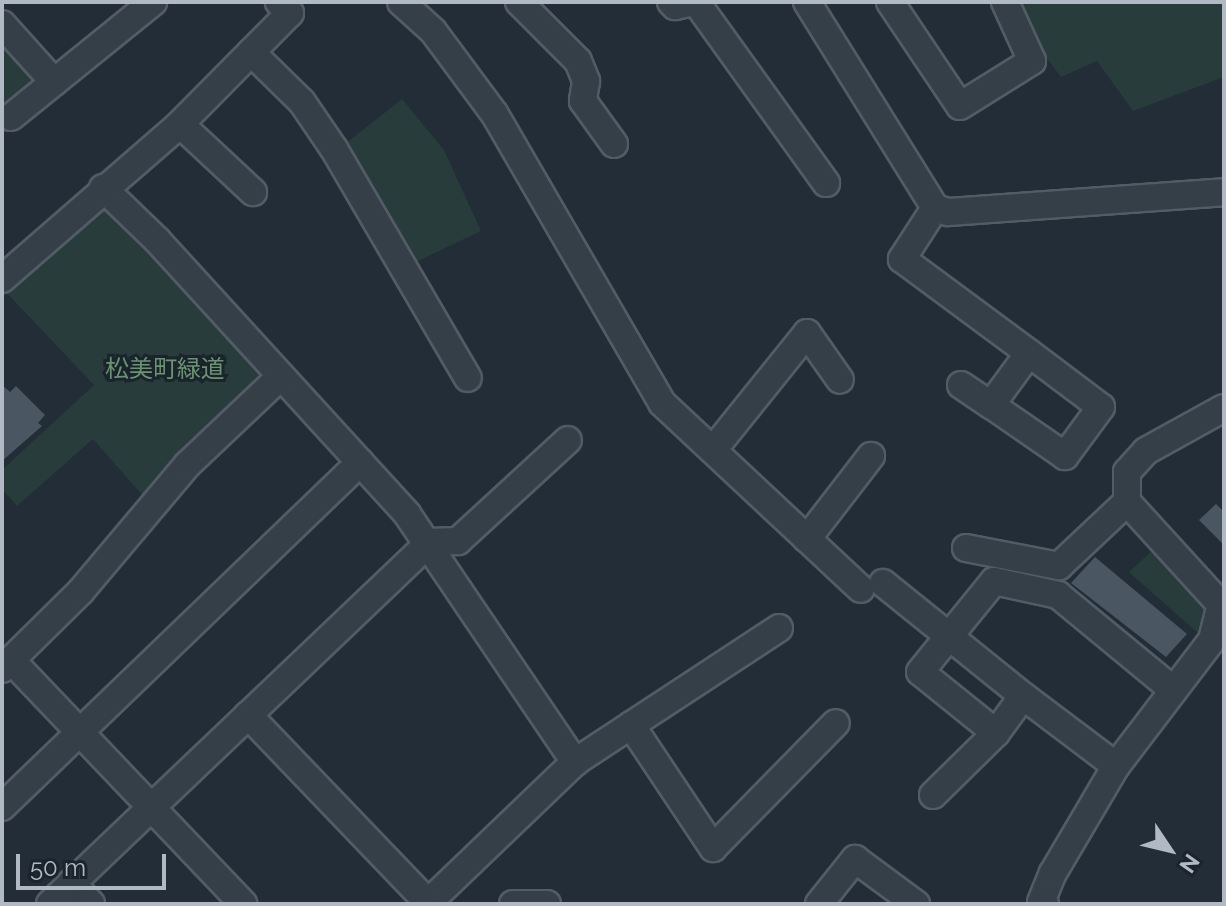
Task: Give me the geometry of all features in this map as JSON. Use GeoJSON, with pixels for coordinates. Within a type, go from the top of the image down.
{"type":"FeatureCollection","features":[{"type":"Feature","properties":{"kind":"street"},"geometry":{"type":"LineString","coordinates":[[11,117],[153,2]]}},
{"type":"Feature","properties":{"kind":"street"},"geometry":{"type":"LineString","coordinates":[[402,2],[433,31],[494,113],[662,403],[807,539],[948,636],[1116,766]]}},
{"type":"Feature","properties":{"kind":"street"},"geometry":{"type":"LineString","coordinates":[[519,2],[578,61],[586,81],[583,101],[614,144]]}},
{"type":"Feature","properties":{"kind":"street"},"geometry":{"type":"LineString","coordinates":[[671,2],[675,6],[695,2],[826,183]]}},
{"type":"Feature","properties":{"kind":"street"},"geometry":{"type":"LineString","coordinates":[[807,2],[935,208],[948,212],[1224,192]]}},
{"type":"Feature","properties":{"kind":"street"},"geometry":{"type":"LineString","coordinates":[[890,2],[960,106],[1032,61],[1005,2]]}},
{"type":"Feature","properties":{"kind":"street"},"geometry":{"type":"LineString","coordinates":[[2,279],[180,124],[251,52],[288,6]]}},
{"type":"Feature","properties":{"kind":"street"},"geometry":{"type":"LineString","coordinates":[[2,24],[54,82]]}},
{"type":"Feature","properties":{"kind":"street"},"geometry":{"type":"LineString","coordinates":[[251,52],[302,102],[334,149],[468,378]]}},
{"type":"Feature","properties":{"kind":"street"},"geometry":{"type":"LineString","coordinates":[[180,124],[253,192]]}},
{"type":"Feature","properties":{"kind":"street"},"geometry":{"type":"LineString","coordinates":[[103,188],[157,240],[430,542],[575,762]]}},
{"type":"Feature","properties":{"kind":"street"},"geometry":{"type":"LineString","coordinates":[[935,208],[902,259],[1101,407],[1065,456],[961,385]]}},
{"type":"Feature","properties":{"kind":"street"},"geometry":{"type":"LineString","coordinates":[[713,450],[807,333],[840,380]]}},
{"type":"Feature","properties":{"kind":"street"},"geometry":{"type":"LineString","coordinates":[[991,405],[1029,353]]}},
{"type":"Feature","properties":{"kind":"street"},"geometry":{"type":"LineString","coordinates":[[243,904],[80,732],[7,665],[81,591],[187,465],[279,378]]}},
{"type":"Feature","properties":{"kind":"street"},"geometry":{"type":"LineString","coordinates":[[1045,904],[1041,902],[1053,873],[1116,766],[1171,688],[1212,640],[1223,606],[1127,502],[1127,472],[1146,451],[1224,408]]}},
{"type":"Feature","properties":{"kind":"street"},"geometry":{"type":"LineString","coordinates":[[50,904],[430,542],[458,541],[568,440]]}},
{"type":"Feature","properties":{"kind":"street"},"geometry":{"type":"LineString","coordinates":[[807,539],[871,456]]}},
{"type":"Feature","properties":{"kind":"street"},"geometry":{"type":"LineString","coordinates":[[2,807],[360,462]]}},
{"type":"Feature","properties":{"kind":"street"},"geometry":{"type":"LineString","coordinates":[[966,548],[1059,566],[1127,502]]}},
{"type":"Feature","properties":{"kind":"street"},"geometry":{"type":"LineString","coordinates":[[996,733],[920,672],[994,581],[1058,595],[1171,688]]}},
{"type":"Feature","properties":{"kind":"street"},"geometry":{"type":"LineString","coordinates":[[248,715],[427,904],[575,762],[779,628]]}},
{"type":"Feature","properties":{"kind":"street"},"geometry":{"type":"LineString","coordinates":[[933,795],[996,733],[1023,696]]}},
{"type":"Feature","properties":{"kind":"street"},"geometry":{"type":"LineString","coordinates":[[631,725],[713,848],[836,723]]}},
{"type":"Feature","properties":{"kind":"street"},"geometry":{"type":"LineString","coordinates":[[819,904],[855,859],[916,904]]}},
{"type":"Feature","properties":{"kind":"street"},"geometry":{"type":"LineString","coordinates":[[71,883],[91,904]]}},
{"type":"Feature","properties":{"kind":"street"},"geometry":{"type":"LineString","coordinates":[[513,904],[547,904]]}},
{"type":"Feature","properties":{"kind":"green space"},"geometry":{"type":"Polygon","coordinates":[[[1013,2],[1224,2],[1224,77],[1133,111],[1097,61],[1061,77],[1023,27],[1013,2]]]}},
{"type":"Feature","properties":{"kind":"green space"},"geometry":{"type":"Polygon","coordinates":[[[11,42],[33,71],[31,86],[2,109],[2,49],[11,42]]]}},
{"type":"Feature","properties":{"kind":"green space"},"geometry":{"type":"Polygon","coordinates":[[[402,99],[444,150],[481,231],[416,262],[345,144],[402,99]]]}},
{"type":"Feature","properties":{"kind":"green space","name":"松美町緑道"},"geometry":{"type":"Polygon","coordinates":[[[102,196],[268,375],[144,497],[93,439],[17,506],[2,489],[2,470],[94,385],[2,288],[102,196]]]}},
{"type":"Feature","properties":{"kind":"green space"},"geometry":{"type":"Polygon","coordinates":[[[1157,546],[1204,591],[1207,619],[1200,635],[1129,572],[1157,546]]]}},
{"type":"Feature","properties":{"kind":"building"},"geometry":{"type":"Polygon","coordinates":[[[2,385],[10,392],[16,386],[45,415],[38,423],[42,426],[2,461],[2,385]]]}},
{"type":"Feature","properties":{"kind":"building"},"geometry":{"type":"Polygon","coordinates":[[[1216,504],[1224,512],[1224,545],[1199,520],[1216,504]]]}},
{"type":"Feature","properties":{"kind":"building"},"geometry":{"type":"Polygon","coordinates":[[[1095,557],[1187,634],[1166,657],[1071,583],[1095,557]]]}}]}
